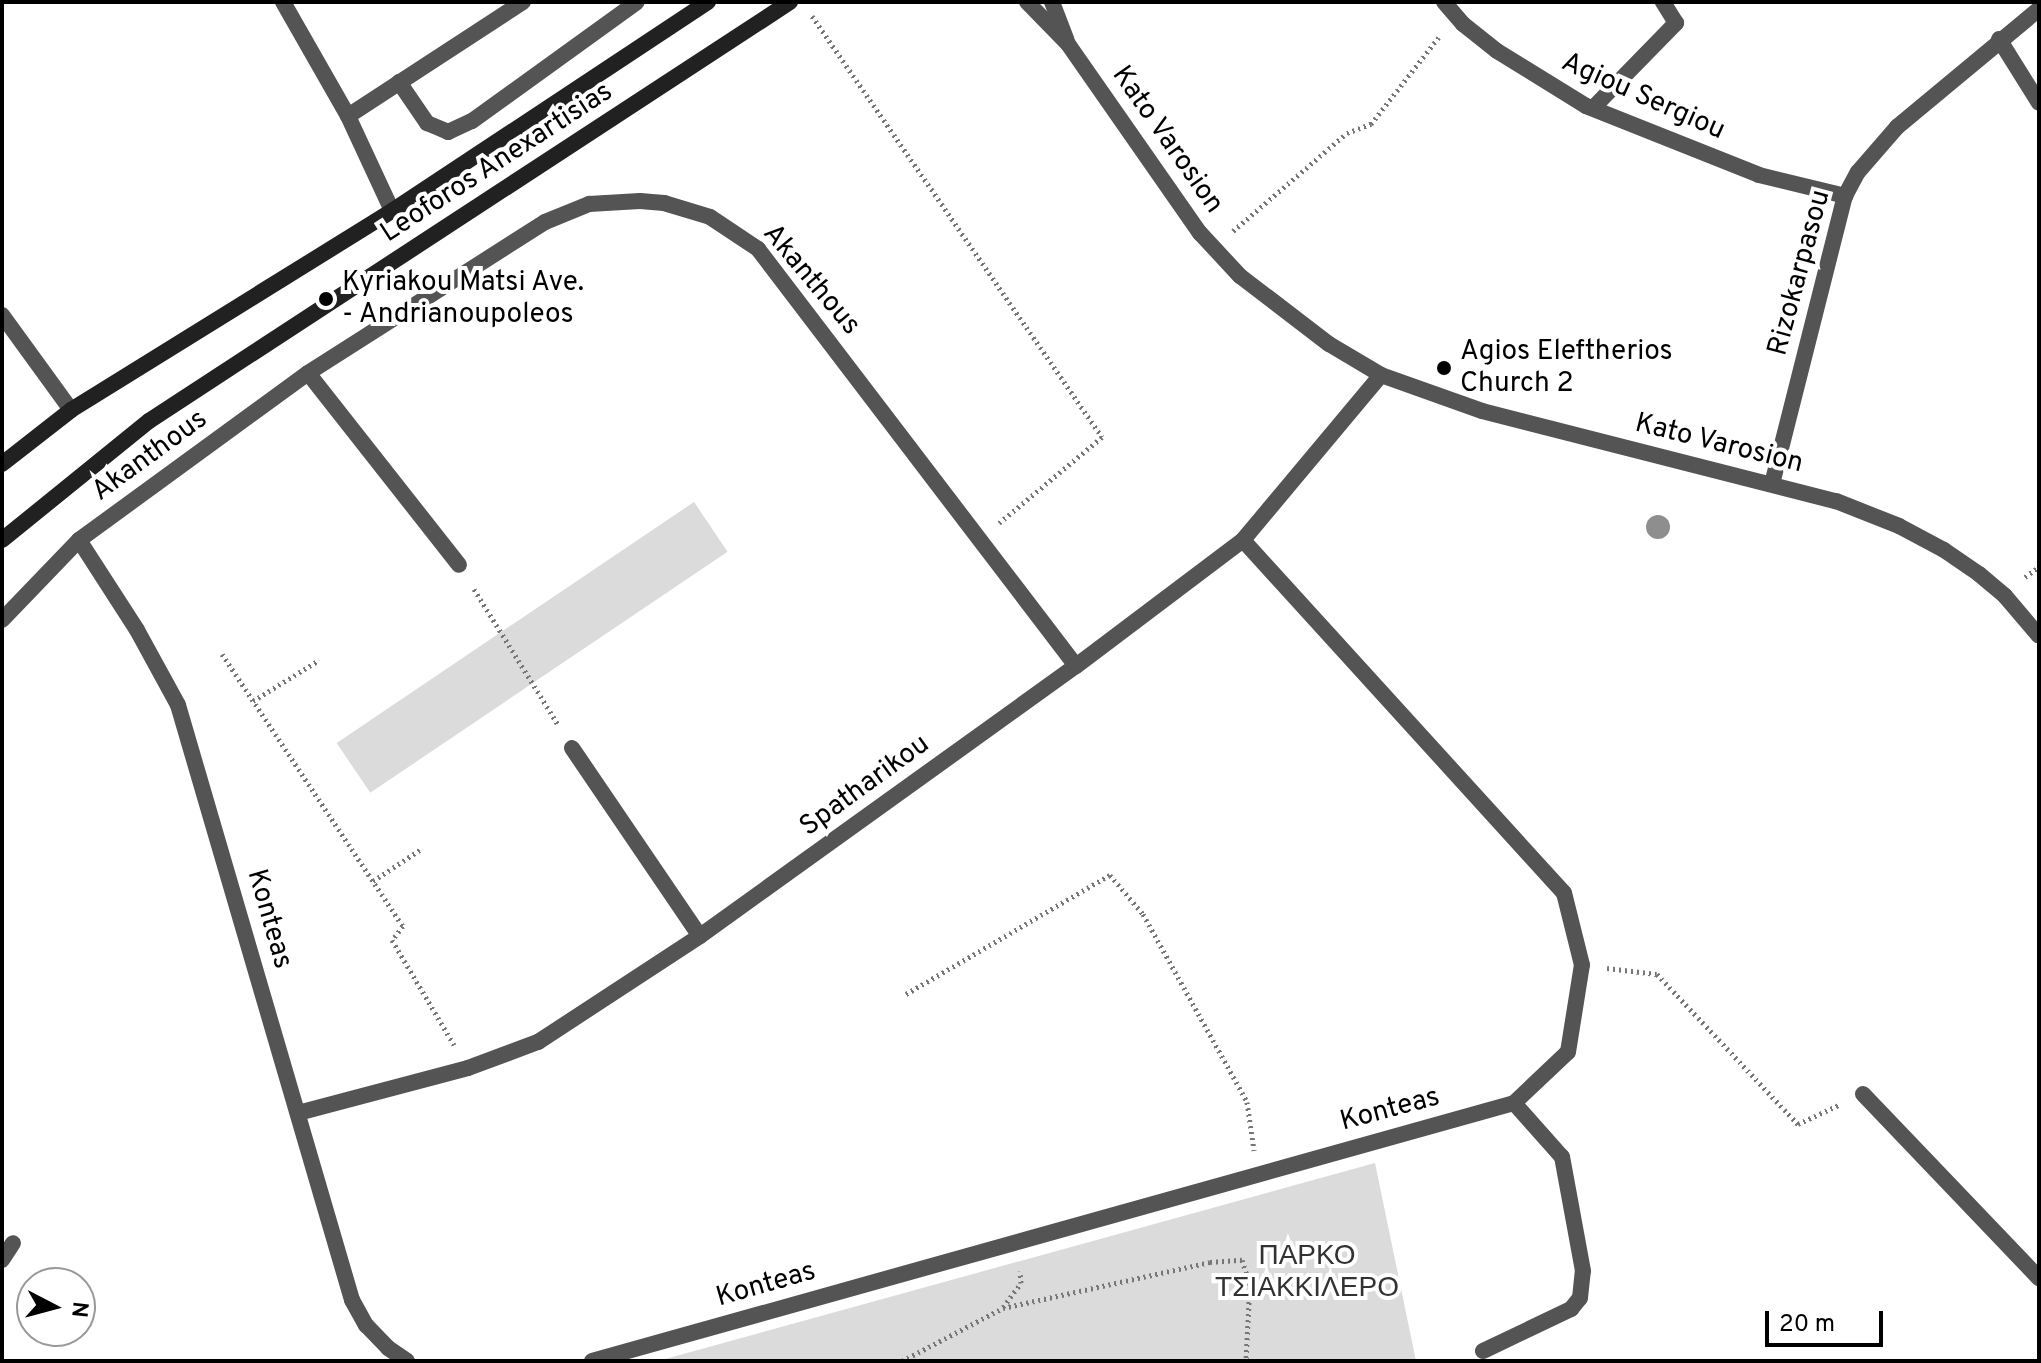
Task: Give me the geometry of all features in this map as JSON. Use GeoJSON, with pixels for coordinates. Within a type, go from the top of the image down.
{"type":"FeatureCollection","features":[{"type":"Feature","properties":{"kind":"main road","name":"Leoforos Anexartisias"},"geometry":{"type":"LineString","coordinates":[[2,464],[71,410],[392,211],[708,2]]}},
{"type":"Feature","properties":{"kind":"main road","name":"Leoforos Anexartisias"},"geometry":{"type":"LineString","coordinates":[[2,540],[149,421],[790,2]]}},
{"type":"Feature","properties":{"kind":"street"},"geometry":{"type":"LineString","coordinates":[[283,2],[348,116],[392,211]]}},
{"type":"Feature","properties":{"kind":"street"},"geometry":{"type":"LineString","coordinates":[[348,116],[523,2]]}},
{"type":"Feature","properties":{"kind":"street"},"geometry":{"type":"LineString","coordinates":[[399,82],[427,123],[448,132],[472,121],[637,2]]}},
{"type":"Feature","properties":{"kind":"street","name":"Kato Varosion"},"geometry":{"type":"LineString","coordinates":[[1027,2],[1068,44],[1168,190],[1240,276],[1286,314],[1381,375],[1482,411],[1836,501],[1899,526],[1944,550],[2005,596],[2039,636]]}},
{"type":"Feature","properties":{"kind":"street","name":"Kato Varosion"},"geometry":{"type":"LineString","coordinates":[[1052,2],[1068,44]]}},
{"type":"Feature","properties":{"kind":"street","name":"Agiou Sergiou"},"geometry":{"type":"LineString","coordinates":[[1444,2],[1456,16],[1518,66],[1593,108],[1759,175],[1845,196]]}},
{"type":"Feature","properties":{"kind":"street"},"geometry":{"type":"LineString","coordinates":[[1593,108],[1676,23],[1663,2]]}},
{"type":"Feature","properties":{"kind":"street","name":"Rizokarpasou"},"geometry":{"type":"LineString","coordinates":[[1772,484],[1845,196],[1858,172],[1897,127],[1999,39],[2039,9]]}},
{"type":"Feature","properties":{"kind":"street"},"geometry":{"type":"LineString","coordinates":[[1999,39],[2039,103]]}},
{"type":"Feature","properties":{"kind":"street","name":"Akanthous"},"geometry":{"type":"LineString","coordinates":[[2,620],[79,540],[308,373],[522,235],[568,212],[615,201],[664,203],[686,208],[723,224],[758,249],[1076,666]]}},
{"type":"Feature","properties":{"kind":"street"},"geometry":{"type":"LineString","coordinates":[[2,315],[71,410]]}},
{"type":"Feature","properties":{"kind":"street"},"geometry":{"type":"LineString","coordinates":[[308,373],[459,565]]}},
{"type":"Feature","properties":{"kind":"street","name":"Spatharikou"},"geometry":{"type":"LineString","coordinates":[[298,1113],[468,1068],[538,1042],[700,936],[1076,666],[1243,540],[1381,375]]}},
{"type":"Feature","properties":{"kind":"street","name":"Konteas"},"geometry":{"type":"LineString","coordinates":[[79,540],[137,630],[178,705],[352,1300],[366,1325],[388,1348],[407,1361]]}},
{"type":"Feature","properties":{"kind":"street","name":"Konteas"},"geometry":{"type":"LineString","coordinates":[[592,1361],[1514,1103],[1568,1052],[1582,965],[1564,893],[1243,540]]}},
{"type":"Feature","properties":{"kind":"street"},"geometry":{"type":"LineString","coordinates":[[572,748],[700,936]]}},
{"type":"Feature","properties":{"kind":"street"},"geometry":{"type":"LineString","coordinates":[[1863,1094],[2039,1278]]}},
{"type":"Feature","properties":{"kind":"street"},"geometry":{"type":"LineString","coordinates":[[1483,1351],[1571,1309],[1580,1298],[1583,1271],[1562,1157],[1514,1103]]}},
{"type":"Feature","properties":{"kind":"street"},"geometry":{"type":"LineString","coordinates":[[2,1260],[13,1243]]}},
{"type":"Feature","properties":{"kind":"path"},"geometry":{"type":"LineString","coordinates":[[811,15],[1102,437],[979,538]]}},
{"type":"Feature","properties":{"kind":"path"},"geometry":{"type":"LineString","coordinates":[[1214,247],[1347,133],[1371,124],[1456,16]]}},
{"type":"Feature","properties":{"kind":"path"},"geometry":{"type":"LineString","coordinates":[[459,565],[572,748]]}},
{"type":"Feature","properties":{"kind":"path"},"geometry":{"type":"LineString","coordinates":[[222,654],[403,926],[392,940],[468,1068]]}},
{"type":"Feature","properties":{"kind":"path"},"geometry":{"type":"LineString","coordinates":[[253,701],[319,660]]}},
{"type":"Feature","properties":{"kind":"path"},"geometry":{"type":"LineString","coordinates":[[373,881],[421,849]]}},
{"type":"Feature","properties":{"kind":"path"},"geometry":{"type":"LineString","coordinates":[[906,994],[1110,875],[1143,914],[1247,1102],[1258,1173]]}},
{"type":"Feature","properties":{"kind":"path"},"geometry":{"type":"LineString","coordinates":[[1582,965],[1657,974],[1798,1124],[1863,1094]]}},
{"type":"Feature","properties":{"kind":"path"},"geometry":{"type":"LineString","coordinates":[[1003,1308],[1021,1283],[1018,1241]]}},
{"type":"Feature","properties":{"kind":"path"},"geometry":{"type":"LineString","coordinates":[[902,1361],[1003,1308],[1210,1262],[1242,1260],[1250,1284],[1246,1361]]}},
{"type":"Feature","properties":{"kind":"green space"},"geometry":{"type":"Polygon","coordinates":[[[694,502],[728,552],[370,793],[337,743],[694,502]]]}},
{"type":"Feature","properties":{"kind":"green space","name":"ΠΑΡΚΟ ΤΣΙΑΚΚΙΛΕΡΟ"},"geometry":{"type":"Polygon","coordinates":[[[1375,1163],[1416,1361],[658,1361],[1375,1163]]]}},
{"type":"Feature","properties":{"kind":"place","name":"Kyriakou Matsi Ave. - Andrianoupoleos"},"geometry":{"type":"Point","coordinates":[326,299]}},
{"type":"Feature","properties":{"kind":"place","name":"Agios Eleftherios Church 2"},"geometry":{"type":"Point","coordinates":[1444,368]}}]}
